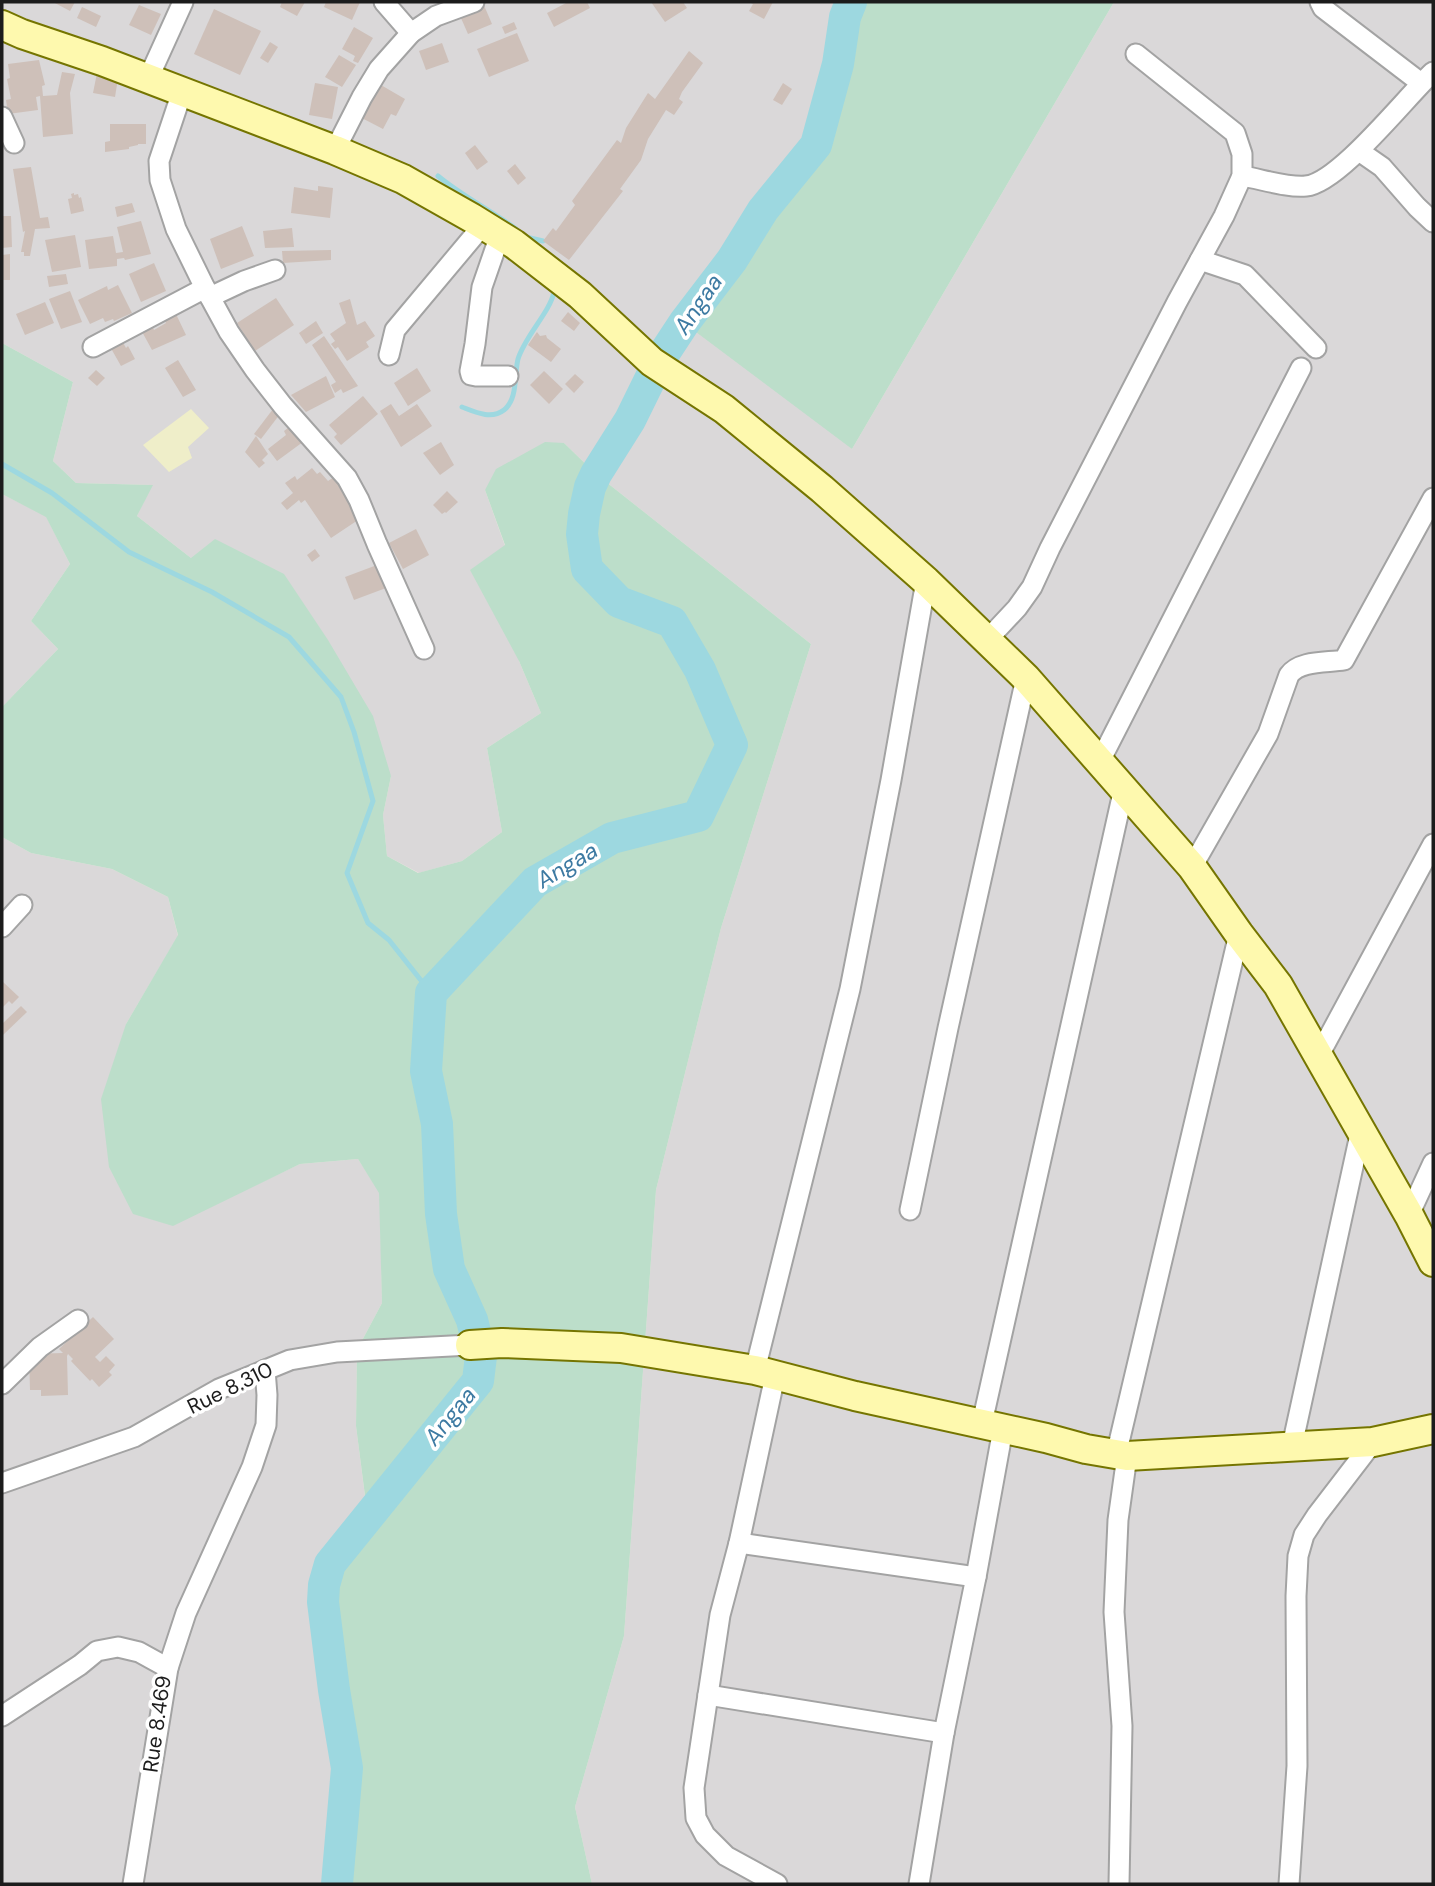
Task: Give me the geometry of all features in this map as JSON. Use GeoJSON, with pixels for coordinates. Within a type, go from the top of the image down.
{"type":"FeatureCollection","features":[{"type":"Feature","properties":{"kind":"street"},"geometry":{"type":"LineString","coordinates":[[148,79],[183,2]]}},
{"type":"Feature","properties":{"kind":"street"},"geometry":{"type":"LineString","coordinates":[[384,2],[411,33]]}},
{"type":"Feature","properties":{"kind":"street"},"geometry":{"type":"LineString","coordinates":[[335,150],[379,69],[411,33],[436,16],[474,2]]}},
{"type":"Feature","properties":{"kind":"street"},"geometry":{"type":"LineString","coordinates":[[1242,176],[1299,187],[1318,183],[1359,151],[1427,78],[1323,8],[1320,2]]}},
{"type":"Feature","properties":{"kind":"street"},"geometry":{"type":"LineString","coordinates":[[2,26],[335,150],[403,179],[514,244],[580,295],[652,362],[724,409],[822,489],[926,582],[1026,678],[1192,867],[1278,985],[1433,1262]]}},
{"type":"Feature","properties":{"kind":"street"},"geometry":{"type":"LineString","coordinates":[[987,640],[1017,608],[1032,587],[1242,176],[1242,154],[1236,133],[1136,54]]}},
{"type":"Feature","properties":{"kind":"street"},"geometry":{"type":"LineString","coordinates":[[182,92],[159,161],[160,180],[176,229],[229,332],[255,370],[347,478],[424,649]]}},
{"type":"Feature","properties":{"kind":"street"},"geometry":{"type":"LineString","coordinates":[[2,117],[15,143]]}},
{"type":"Feature","properties":{"kind":"street"},"geometry":{"type":"LineString","coordinates":[[1359,151],[1382,167],[1416,207],[1433,222]]}},
{"type":"Feature","properties":{"kind":"street"},"geometry":{"type":"LineString","coordinates":[[389,355],[395,330],[491,230]]}},
{"type":"Feature","properties":{"kind":"street"},"geometry":{"type":"LineString","coordinates":[[491,230],[470,371],[476,376],[508,376]]}},
{"type":"Feature","properties":{"kind":"street"},"geometry":{"type":"LineString","coordinates":[[1200,260],[1245,275],[1316,348]]}},
{"type":"Feature","properties":{"kind":"street"},"geometry":{"type":"LineString","coordinates":[[93,347],[207,292],[275,270]]}},
{"type":"Feature","properties":{"kind":"street"},"geometry":{"type":"LineString","coordinates":[[1100,761],[1301,369]]}},
{"type":"Feature","properties":{"kind":"street"},"geometry":{"type":"LineString","coordinates":[[1192,867],[1268,734],[1289,675],[1300,665],[1344,660],[1433,498]]}},
{"type":"Feature","properties":{"kind":"street"},"geometry":{"type":"LineString","coordinates":[[776,1884],[726,1856],[705,1835],[696,1818],[694,1788],[720,1615],[739,1543],[765,1373],[850,989],[926,582]]}},
{"type":"Feature","properties":{"kind":"street"},"geometry":{"type":"LineString","coordinates":[[910,1210],[1026,678]]}},
{"type":"Feature","properties":{"kind":"street"},"geometry":{"type":"LineString","coordinates":[[919,1884],[944,1733],[976,1577],[992,1426],[1124,788]]}},
{"type":"Feature","properties":{"kind":"street"},"geometry":{"type":"LineString","coordinates":[[1318,1057],[1433,844]]}},
{"type":"Feature","properties":{"kind":"street"},"geometry":{"type":"LineString","coordinates":[[2,927],[22,905]]}},
{"type":"Feature","properties":{"kind":"street"},"geometry":{"type":"LineString","coordinates":[[1119,1884],[1122,1726],[1114,1612],[1121,1455],[1201,1089],[1239,934]]}},
{"type":"Feature","properties":{"kind":"street"},"geometry":{"type":"LineString","coordinates":[[1292,1446],[1361,1130]]}},
{"type":"Feature","properties":{"kind":"street"},"geometry":{"type":"LineString","coordinates":[[1409,1215],[1433,1163]]}},
{"type":"Feature","properties":{"kind":"street"},"geometry":{"type":"LineString","coordinates":[[2,1384],[40,1347],[78,1320]]}},
{"type":"Feature","properties":{"kind":"street"},"geometry":{"type":"LineString","coordinates":[[470,1345],[502,1343],[621,1348],[765,1373],[855,1396],[1121,1455],[1373,1442],[1433,1429]]}},
{"type":"Feature","properties":{"kind":"street","name":"Rue 8.310"},"geometry":{"type":"LineString","coordinates":[[2,1483],[134,1437],[219,1389],[290,1360],[337,1352],[470,1345]]}},
{"type":"Feature","properties":{"kind":"street"},"geometry":{"type":"LineString","coordinates":[[168,1668],[187,1613],[252,1467],[266,1425],[265,1370]]}},
{"type":"Feature","properties":{"kind":"street"},"geometry":{"type":"LineString","coordinates":[[1289,1884],[1297,1766],[1298,1556],[1304,1535],[1373,1442]]}},
{"type":"Feature","properties":{"kind":"street"},"geometry":{"type":"LineString","coordinates":[[739,1543],[976,1577]]}},
{"type":"Feature","properties":{"kind":"street","name":"Rue 8.469"},"geometry":{"type":"LineString","coordinates":[[2,1716],[97,1651],[118,1647],[139,1652],[168,1668],[133,1884]]}},
{"type":"Feature","properties":{"kind":"street"},"geometry":{"type":"LineString","coordinates":[[708,1695],[944,1733]]}},
{"type":"Feature","properties":{"kind":"shaded area"},"geometry":{"type":"Polygon","coordinates":[[[2,2],[851,2],[845,17],[838,64],[816,145],[763,210],[732,260],[706,292],[852,449],[1114,2],[1433,2],[1433,1884],[592,1884],[575,1807],[624,1636],[656,1190],[721,928],[811,644],[596,474],[564,443],[485,490],[505,546],[519,661],[541,713],[487,748],[502,832],[462,861],[419,873],[387,856],[383,815],[391,776],[191,558],[137,516],[152,485],[76,483],[53,461],[73,382],[2,343],[2,2]]]}},
{"type":"Feature","properties":{"kind":"shaded area"},"geometry":{"type":"Polygon","coordinates":[[[2,494],[46,516],[70,564],[31,621],[58,649],[2,707],[2,494]]]}},
{"type":"Feature","properties":{"kind":"shaded area"},"geometry":{"type":"Polygon","coordinates":[[[2,837],[31,853],[112,869],[168,897],[178,936],[126,1024],[245,1190],[300,1164],[358,1159],[380,1193],[382,1303],[357,1350],[356,1426],[368,1520],[352,1533],[330,1564],[324,1585],[323,1602],[334,1690],[347,1768],[337,1884],[2,1884],[2,837]]]}},
{"type":"Feature","properties":{"kind":"green space"},"geometry":{"type":"Polygon","coordinates":[[[851,2],[1114,2],[852,449],[684,323],[732,260],[763,210],[816,145],[838,64],[845,17],[851,2]]]}},
{"type":"Feature","properties":{"kind":"green space"},"geometry":{"type":"Polygon","coordinates":[[[2,343],[73,382],[53,461],[76,483],[153,485],[137,516],[191,558],[215,539],[284,574],[328,640],[373,716],[391,776],[383,815],[387,856],[418,873],[462,861],[502,832],[487,748],[541,713],[519,661],[470,570],[505,545],[485,490],[496,469],[545,442],[564,443],[596,474],[811,644],[721,928],[656,1190],[624,1636],[575,1807],[592,1884],[337,1884],[347,1768],[334,1690],[323,1602],[324,1585],[330,1564],[352,1533],[368,1519],[356,1426],[357,1350],[382,1303],[379,1193],[358,1159],[300,1164],[173,1226],[133,1214],[109,1167],[101,1099],[126,1024],[178,935],[168,897],[112,869],[31,853],[2,837],[2,707],[58,649],[31,621],[70,564],[46,517],[2,494],[2,343]]]}},
{"type":"Feature","properties":{"kind":"green space"},"geometry":{"type":"Polygon","coordinates":[[[191,409],[209,428],[188,447],[192,458],[169,472],[143,445],[191,409]]]}},
{"type":"Feature","properties":{"kind":"building"},"geometry":{"type":"Polygon","coordinates":[[[53,2],[75,2],[70,11],[53,2]]]}},
{"type":"Feature","properties":{"kind":"building"},"geometry":{"type":"Polygon","coordinates":[[[282,2],[305,2],[297,16],[280,7],[282,2]]]}},
{"type":"Feature","properties":{"kind":"building"},"geometry":{"type":"Polygon","coordinates":[[[326,2],[360,2],[352,20],[324,7],[326,2]]]}},
{"type":"Feature","properties":{"kind":"building"},"geometry":{"type":"Polygon","coordinates":[[[568,2],[587,2],[590,8],[554,27],[547,13],[568,2]]]}},
{"type":"Feature","properties":{"kind":"building"},"geometry":{"type":"Polygon","coordinates":[[[651,2],[683,2],[687,8],[665,22],[651,2]]]}},
{"type":"Feature","properties":{"kind":"building"},"geometry":{"type":"Polygon","coordinates":[[[749,2],[773,2],[764,19],[749,11],[753,4],[749,2]]]}},
{"type":"Feature","properties":{"kind":"building"},"geometry":{"type":"Polygon","coordinates":[[[483,3],[492,24],[468,34],[457,9],[483,3]]]}},
{"type":"Feature","properties":{"kind":"building"},"geometry":{"type":"Polygon","coordinates":[[[139,5],[161,14],[151,35],[129,25],[139,5]]]}},
{"type":"Feature","properties":{"kind":"building"},"geometry":{"type":"Polygon","coordinates":[[[82,7],[101,16],[96,27],[77,18],[82,7]]]}},
{"type":"Feature","properties":{"kind":"building"},"geometry":{"type":"Polygon","coordinates":[[[214,9],[261,31],[240,75],[194,54],[214,9]]]}},
{"type":"Feature","properties":{"kind":"building"},"geometry":{"type":"Polygon","coordinates":[[[514,22],[517,29],[505,34],[502,27],[514,22]]]}},
{"type":"Feature","properties":{"kind":"building"},"geometry":{"type":"Polygon","coordinates":[[[354,27],[373,38],[358,63],[353,61],[355,56],[342,49],[354,27]]]}},
{"type":"Feature","properties":{"kind":"building"},"geometry":{"type":"Polygon","coordinates":[[[517,33],[529,61],[489,77],[477,49],[517,33]]]}},
{"type":"Feature","properties":{"kind":"building"},"geometry":{"type":"Polygon","coordinates":[[[270,42],[278,47],[268,63],[260,58],[270,42]]]}},
{"type":"Feature","properties":{"kind":"building"},"geometry":{"type":"Polygon","coordinates":[[[442,43],[449,62],[426,70],[419,51],[442,43]]]}},
{"type":"Feature","properties":{"kind":"building"},"geometry":{"type":"Polygon","coordinates":[[[689,51],[703,63],[682,92],[679,99],[683,102],[674,115],[666,110],[648,139],[641,160],[620,189],[623,191],[569,260],[543,241],[553,228],[556,231],[575,205],[572,201],[617,140],[621,143],[626,128],[648,93],[655,99],[689,51]]]}},
{"type":"Feature","properties":{"kind":"building"},"geometry":{"type":"Polygon","coordinates":[[[339,55],[356,65],[342,87],[325,77],[339,55]]]}},
{"type":"Feature","properties":{"kind":"building"},"geometry":{"type":"Polygon","coordinates":[[[39,60],[45,85],[42,86],[43,96],[57,95],[62,72],[75,74],[70,93],[73,134],[43,137],[40,96],[36,97],[38,110],[8,114],[6,100],[11,99],[7,79],[10,78],[8,64],[39,60]]]}},
{"type":"Feature","properties":{"kind":"building"},"geometry":{"type":"Polygon","coordinates":[[[98,68],[119,72],[115,97],[93,93],[98,68]]]}},
{"type":"Feature","properties":{"kind":"building"},"geometry":{"type":"Polygon","coordinates":[[[374,81],[405,99],[396,116],[391,114],[383,129],[356,115],[374,81]]]}},
{"type":"Feature","properties":{"kind":"building"},"geometry":{"type":"Polygon","coordinates":[[[315,83],[338,87],[332,119],[309,115],[315,83]]]}},
{"type":"Feature","properties":{"kind":"building"},"geometry":{"type":"Polygon","coordinates":[[[783,83],[792,89],[782,105],[773,100],[783,83]]]}},
{"type":"Feature","properties":{"kind":"building"},"geometry":{"type":"Polygon","coordinates":[[[110,124],[146,124],[146,144],[105,152],[105,142],[110,141],[110,124]]]}},
{"type":"Feature","properties":{"kind":"building"},"geometry":{"type":"Polygon","coordinates":[[[475,145],[488,162],[477,170],[465,153],[475,145]]]}},
{"type":"Feature","properties":{"kind":"building"},"geometry":{"type":"Polygon","coordinates":[[[515,164],[526,178],[518,185],[507,171],[515,164]]]}},
{"type":"Feature","properties":{"kind":"building"},"geometry":{"type":"Polygon","coordinates":[[[31,167],[40,218],[48,217],[50,228],[35,229],[30,256],[24,256],[24,252],[21,252],[25,231],[23,232],[13,169],[31,167]]]}},
{"type":"Feature","properties":{"kind":"building"},"geometry":{"type":"Polygon","coordinates":[[[318,186],[333,188],[330,218],[291,213],[294,187],[318,191],[318,186]]]}},
{"type":"Feature","properties":{"kind":"building"},"geometry":{"type":"Polygon","coordinates":[[[71,194],[81,197],[84,211],[71,214],[68,199],[72,198],[71,194]]]}},
{"type":"Feature","properties":{"kind":"building"},"geometry":{"type":"Polygon","coordinates":[[[132,203],[135,212],[117,217],[115,207],[132,203]]]}},
{"type":"Feature","properties":{"kind":"building"},"geometry":{"type":"Polygon","coordinates":[[[2,216],[11,216],[12,247],[2,248],[2,216]]]}},
{"type":"Feature","properties":{"kind":"building"},"geometry":{"type":"Polygon","coordinates":[[[141,221],[151,254],[125,260],[117,259],[117,266],[89,269],[85,240],[113,236],[116,253],[123,252],[117,227],[141,221]]]}},
{"type":"Feature","properties":{"kind":"building"},"geometry":{"type":"Polygon","coordinates":[[[242,226],[254,256],[221,269],[210,239],[242,226]]]}},
{"type":"Feature","properties":{"kind":"building"},"geometry":{"type":"Polygon","coordinates":[[[292,228],[294,247],[265,248],[263,231],[292,228]]]}},
{"type":"Feature","properties":{"kind":"building"},"geometry":{"type":"Polygon","coordinates":[[[75,235],[81,267],[52,272],[45,240],[75,235]]]}},
{"type":"Feature","properties":{"kind":"building"},"geometry":{"type":"Polygon","coordinates":[[[331,250],[331,260],[283,263],[282,251],[331,250]]]}},
{"type":"Feature","properties":{"kind":"building"},"geometry":{"type":"Polygon","coordinates":[[[10,254],[10,280],[2,280],[2,255],[10,254]]]}},
{"type":"Feature","properties":{"kind":"building"},"geometry":{"type":"Polygon","coordinates":[[[154,263],[166,291],[141,302],[129,274],[154,263]]]}},
{"type":"Feature","properties":{"kind":"building"},"geometry":{"type":"Polygon","coordinates":[[[66,274],[68,284],[49,287],[47,276],[66,274]]]}},
{"type":"Feature","properties":{"kind":"building"},"geometry":{"type":"Polygon","coordinates":[[[118,285],[132,313],[114,321],[105,322],[103,318],[90,324],[78,300],[107,286],[108,290],[118,285]]]}},
{"type":"Feature","properties":{"kind":"building"},"geometry":{"type":"Polygon","coordinates":[[[70,291],[82,322],[61,329],[49,299],[70,291]]]}},
{"type":"Feature","properties":{"kind":"building"},"geometry":{"type":"Polygon","coordinates":[[[276,298],[294,325],[255,351],[237,323],[276,298]]]}},
{"type":"Feature","properties":{"kind":"building"},"geometry":{"type":"Polygon","coordinates":[[[350,299],[357,325],[365,321],[375,336],[366,342],[369,347],[347,361],[338,347],[335,349],[331,344],[335,341],[330,334],[346,323],[339,303],[350,299]]]}},
{"type":"Feature","properties":{"kind":"building"},"geometry":{"type":"Polygon","coordinates":[[[45,302],[54,323],[25,335],[16,314],[45,302]]]}},
{"type":"Feature","properties":{"kind":"building"},"geometry":{"type":"Polygon","coordinates":[[[147,312],[154,330],[166,323],[163,317],[175,312],[186,335],[152,350],[140,328],[147,312]]]}},
{"type":"Feature","properties":{"kind":"building"},"geometry":{"type":"Polygon","coordinates":[[[568,312],[580,323],[574,331],[561,321],[568,312]]]}},
{"type":"Feature","properties":{"kind":"building"},"geometry":{"type":"Polygon","coordinates":[[[316,321],[323,333],[306,344],[299,333],[316,321]]]}},
{"type":"Feature","properties":{"kind":"building"},"geometry":{"type":"Polygon","coordinates":[[[116,330],[135,359],[121,366],[104,336],[116,330]]]}},
{"type":"Feature","properties":{"kind":"building"},"geometry":{"type":"Polygon","coordinates":[[[537,332],[540,336],[546,335],[561,349],[551,362],[528,345],[537,332]]]}},
{"type":"Feature","properties":{"kind":"building"},"geometry":{"type":"Polygon","coordinates":[[[324,336],[358,386],[343,393],[341,389],[335,393],[331,385],[336,382],[312,345],[324,336]]]}},
{"type":"Feature","properties":{"kind":"building"},"geometry":{"type":"Polygon","coordinates":[[[178,360],[196,390],[183,397],[165,368],[178,360]]]}},
{"type":"Feature","properties":{"kind":"building"},"geometry":{"type":"Polygon","coordinates":[[[417,368],[431,391],[408,406],[394,383],[417,368]]]}},
{"type":"Feature","properties":{"kind":"building"},"geometry":{"type":"Polygon","coordinates":[[[96,370],[105,378],[97,386],[88,378],[96,370]]]}},
{"type":"Feature","properties":{"kind":"building"},"geometry":{"type":"Polygon","coordinates":[[[544,371],[563,389],[549,404],[530,385],[544,371]]]}},
{"type":"Feature","properties":{"kind":"building"},"geometry":{"type":"Polygon","coordinates":[[[575,374],[584,382],[574,393],[565,384],[575,374]]]}},
{"type":"Feature","properties":{"kind":"building"},"geometry":{"type":"Polygon","coordinates":[[[326,376],[335,397],[306,412],[291,395],[326,376]]]}},
{"type":"Feature","properties":{"kind":"building"},"geometry":{"type":"Polygon","coordinates":[[[363,396],[378,414],[341,445],[334,437],[337,434],[329,425],[363,396]]]}},
{"type":"Feature","properties":{"kind":"building"},"geometry":{"type":"Polygon","coordinates":[[[391,404],[399,416],[417,404],[432,426],[401,447],[380,411],[391,404]]]}},
{"type":"Feature","properties":{"kind":"building"},"geometry":{"type":"Polygon","coordinates":[[[273,409],[280,414],[261,439],[254,434],[273,409]]]}},
{"type":"Feature","properties":{"kind":"building"},"geometry":{"type":"Polygon","coordinates":[[[292,425],[307,439],[277,461],[268,449],[286,435],[284,431],[292,425]]]}},
{"type":"Feature","properties":{"kind":"building"},"geometry":{"type":"Polygon","coordinates":[[[256,436],[268,454],[262,460],[265,463],[259,468],[245,452],[256,436]]]}},
{"type":"Feature","properties":{"kind":"building"},"geometry":{"type":"Polygon","coordinates":[[[441,442],[454,465],[440,475],[423,453],[441,442]]]}},
{"type":"Feature","properties":{"kind":"building"},"geometry":{"type":"Polygon","coordinates":[[[312,468],[328,481],[337,475],[364,516],[331,538],[305,500],[301,503],[299,500],[287,510],[281,503],[293,493],[285,483],[295,476],[297,480],[312,468]]]}},
{"type":"Feature","properties":{"kind":"building"},"geometry":{"type":"Polygon","coordinates":[[[447,491],[458,502],[442,514],[433,505],[447,491]]]}},
{"type":"Feature","properties":{"kind":"building"},"geometry":{"type":"Polygon","coordinates":[[[416,529],[429,555],[403,569],[389,543],[416,529]]]}},
{"type":"Feature","properties":{"kind":"building"},"geometry":{"type":"Polygon","coordinates":[[[315,549],[320,556],[312,562],[307,555],[315,549]]]}},
{"type":"Feature","properties":{"kind":"building"},"geometry":{"type":"Polygon","coordinates":[[[377,565],[386,588],[354,600],[345,577],[377,565]]]}},
{"type":"Feature","properties":{"kind":"building"},"geometry":{"type":"Polygon","coordinates":[[[2,981],[19,997],[2,1008],[2,981]]]}},
{"type":"Feature","properties":{"kind":"building"},"geometry":{"type":"Polygon","coordinates":[[[21,1006],[27,1012],[3,1035],[2,1024],[21,1006]]]}},
{"type":"Feature","properties":{"kind":"building"},"geometry":{"type":"Polygon","coordinates":[[[93,1317],[114,1339],[95,1357],[100,1362],[106,1356],[115,1365],[109,1372],[112,1375],[99,1387],[71,1361],[73,1359],[68,1354],[68,1395],[41,1396],[41,1390],[30,1390],[29,1354],[63,1353],[59,1349],[93,1317]]]}},
{"type":"Feature","properties":{"kind":"waterway","name":"Angaa"},"geometry":{"type":"LineString","coordinates":[[337,1884],[347,1768],[334,1690],[323,1602],[324,1585],[330,1564],[478,1381],[481,1356],[472,1320],[449,1269],[441,1214],[437,1124],[426,1071],[431,993],[535,882],[612,838],[698,816],[732,745],[700,670],[672,622],[619,602],[587,569],[582,534],[584,514],[596,474],[630,420],[659,361],[732,260],[763,210],[816,145],[838,64],[845,17],[851,2]]}},
{"type":"Feature","properties":{"kind":"waterway"},"geometry":{"type":"LineString","coordinates":[[438,176],[516,229]]}},
{"type":"Feature","properties":{"kind":"waterway"},"geometry":{"type":"LineString","coordinates":[[526,237],[543,241]]}},
{"type":"Feature","properties":{"kind":"waterway"},"geometry":{"type":"LineString","coordinates":[[462,407],[488,415],[504,410],[512,400],[521,350],[552,300],[554,292],[551,288]]}},
{"type":"Feature","properties":{"kind":"waterway"},"geometry":{"type":"LineString","coordinates":[[2,464],[52,493],[129,552],[212,592],[289,637],[341,697],[354,732],[373,801],[347,873],[368,923],[389,940],[431,993]]}}]}
